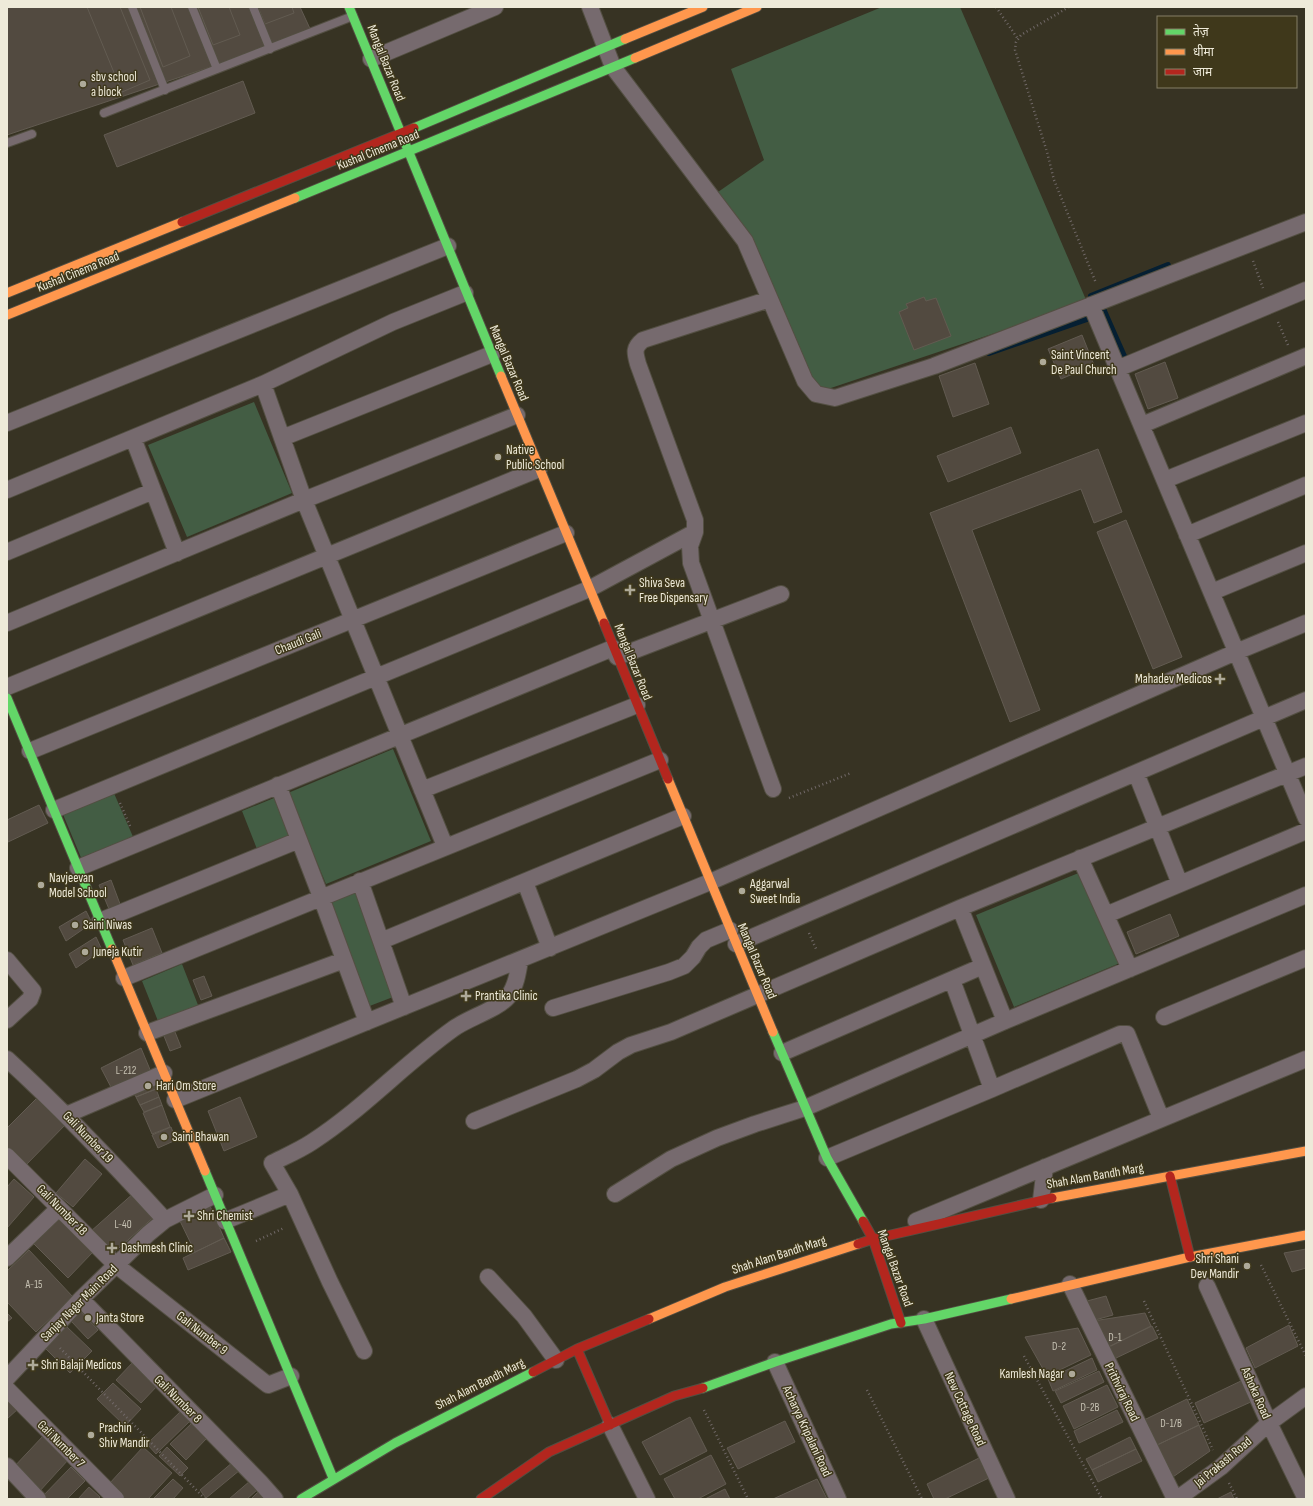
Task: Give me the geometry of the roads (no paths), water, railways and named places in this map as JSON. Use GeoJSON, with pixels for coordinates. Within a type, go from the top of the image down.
{"type":"FeatureCollection","features":[{"type":"Feature","properties":{"kind":"street","name":"Mangal Bazar Road"},"geometry":{"type":"LineString","coordinates":[[349,7],[448,246],[465,293],[492,354],[805,1108],[827,1158],[873,1239],[901,1323]]}},
{"type":"Feature","properties":{"kind":"street"},"geometry":{"type":"LineString","coordinates":[[371,59],[495,7]]}},
{"type":"Feature","properties":{"kind":"street"},"geometry":{"type":"LineString","coordinates":[[590,7],[613,67],[745,241],[805,381],[816,394],[835,398],[934,366],[1306,222]]}},
{"type":"Feature","properties":{"kind":"street","name":"Kushal Cinema Road"},"geometry":{"type":"LineString","coordinates":[[7,292],[401,133],[703,7]]}},
{"type":"Feature","properties":{"kind":"street","name":"Kushal Cinema Road"},"geometry":{"type":"LineString","coordinates":[[11,313],[409,152],[757,7]]}},
{"type":"Feature","properties":{"kind":"street"},"geometry":{"type":"LineString","coordinates":[[7,423],[448,246]]}},
{"type":"Feature","properties":{"kind":"street"},"geometry":{"type":"LineString","coordinates":[[1117,369],[1306,290]]}},
{"type":"Feature","properties":{"kind":"street"},"geometry":{"type":"LineString","coordinates":[[7,292],[11,313]]}},
{"type":"Feature","properties":{"kind":"street"},"geometry":{"type":"LineString","coordinates":[[7,490],[262,384],[393,322],[465,293]]}},
{"type":"Feature","properties":{"kind":"street"},"geometry":{"type":"LineString","coordinates":[[770,299],[643,340],[638,344],[635,353],[640,371],[695,520],[695,532],[690,546],[691,562],[711,621],[773,789]]}},
{"type":"Feature","properties":{"kind":"street"},"geometry":{"type":"LineString","coordinates":[[1097,303],[1117,369],[1142,425],[1306,818]]}},
{"type":"Feature","properties":{"kind":"street"},"geometry":{"type":"LineString","coordinates":[[282,438],[492,354]]}},
{"type":"Feature","properties":{"kind":"street"},"geometry":{"type":"LineString","coordinates":[[1142,425],[1306,356]]}},
{"type":"Feature","properties":{"kind":"street"},"geometry":{"type":"LineString","coordinates":[[262,384],[304,500],[399,735],[446,846]]}},
{"type":"Feature","properties":{"kind":"street"},"geometry":{"type":"LineString","coordinates":[[7,623],[304,500],[517,415]]}},
{"type":"Feature","properties":{"kind":"street"},"geometry":{"type":"LineString","coordinates":[[1165,480],[1306,423]]}},
{"type":"Feature","properties":{"kind":"street"},"geometry":{"type":"LineString","coordinates":[[132,438],[177,553]]}},
{"type":"Feature","properties":{"kind":"street"},"geometry":{"type":"LineString","coordinates":[[7,687],[539,469]]}},
{"type":"Feature","properties":{"kind":"street"},"geometry":{"type":"LineString","coordinates":[[1187,535],[1306,485]]}},
{"type":"Feature","properties":{"kind":"street"},"geometry":{"type":"LineString","coordinates":[[7,552],[153,491]]}},
{"type":"Feature","properties":{"kind":"street"},"geometry":{"type":"LineString","coordinates":[[54,810],[589,589],[695,532]]}},
{"type":"Feature","properties":{"kind":"street","name":"Chaudi Gali"},"geometry":{"type":"LineString","coordinates":[[30,751],[566,533]]}},
{"type":"Feature","properties":{"kind":"street"},"geometry":{"type":"LineString","coordinates":[[1212,592],[1306,553]]}},
{"type":"Feature","properties":{"kind":"street"},"geometry":{"type":"LineString","coordinates":[[78,868],[399,735],[615,652],[711,621],[781,594]]}},
{"type":"Feature","properties":{"kind":"street"},"geometry":{"type":"LineString","coordinates":[[175,1100],[710,882],[1236,652],[1306,623]]}},
{"type":"Feature","properties":{"kind":"street"},"geometry":{"type":"LineString","coordinates":[[7,698],[10,711],[30,751],[333,1478]]}},
{"type":"Feature","properties":{"kind":"street"},"geometry":{"type":"LineString","coordinates":[[553,1008],[684,966],[706,940],[733,937],[801,916],[1306,700]]}},
{"type":"Feature","properties":{"kind":"street"},"geometry":{"type":"LineString","coordinates":[[422,790],[637,705]]}},
{"type":"Feature","properties":{"kind":"street"},"geometry":{"type":"LineString","coordinates":[[124,978],[660,760]]}},
{"type":"Feature","properties":{"kind":"street"},"geometry":{"type":"LineString","coordinates":[[474,1121],[577,1079],[594,1070],[618,1052],[631,1045],[671,1032],[824,965],[960,908],[1306,766]]}},
{"type":"Feature","properties":{"kind":"street"},"geometry":{"type":"LineString","coordinates":[[1136,772],[1180,884]]}},
{"type":"Feature","properties":{"kind":"street"},"geometry":{"type":"LineString","coordinates":[[278,785],[367,1022]]}},
{"type":"Feature","properties":{"kind":"street"},"geometry":{"type":"LineString","coordinates":[[381,941],[683,816]]}},
{"type":"Feature","properties":{"kind":"street"},"geometry":{"type":"LineString","coordinates":[[1106,915],[1306,832]]}},
{"type":"Feature","properties":{"kind":"street"},"geometry":{"type":"LineString","coordinates":[[100,921],[299,840]]}},
{"type":"Feature","properties":{"kind":"street"},"geometry":{"type":"LineString","coordinates":[[1080,858],[1130,969]]}},
{"type":"Feature","properties":{"kind":"street"},"geometry":{"type":"LineString","coordinates":[[360,881],[404,1007]]}},
{"type":"Feature","properties":{"kind":"street"},"geometry":{"type":"LineString","coordinates":[[525,882],[550,948]]}},
{"type":"Feature","properties":{"kind":"street"},"geometry":{"type":"LineString","coordinates":[[615,1194],[671,1159],[704,1144],[755,1124],[805,1108],[1005,1021],[1306,895]]}},
{"type":"Feature","properties":{"kind":"street"},"geometry":{"type":"LineString","coordinates":[[960,908],[1005,1021]]}},
{"type":"Feature","properties":{"kind":"street"},"geometry":{"type":"LineString","coordinates":[[1164,1018],[1306,958]]}},
{"type":"Feature","properties":{"kind":"street"},"geometry":{"type":"LineString","coordinates":[[7,960],[33,991],[30,999],[7,1020]]}},
{"type":"Feature","properties":{"kind":"street"},"geometry":{"type":"LineString","coordinates":[[147,1033],[344,960]]}},
{"type":"Feature","properties":{"kind":"street"},"geometry":{"type":"LineString","coordinates":[[364,1351],[290,1194],[272,1163],[312,1142],[350,1113],[425,1049],[455,1027],[507,998],[517,981],[520,960]]}},
{"type":"Feature","properties":{"kind":"street"},"geometry":{"type":"LineString","coordinates":[[782,1053],[983,966]]}},
{"type":"Feature","properties":{"kind":"street"},"geometry":{"type":"LineString","coordinates":[[952,980],[992,1089]]}},
{"type":"Feature","properties":{"kind":"street"},"geometry":{"type":"LineString","coordinates":[[827,1158],[1120,1034],[1127,1034],[1161,1118]]}},
{"type":"Feature","properties":{"kind":"street","name":"Gali Number 19"},"geometry":{"type":"LineString","coordinates":[[7,1059],[104,1153],[165,1220]]}},
{"type":"Feature","properties":{"kind":"street"},"geometry":{"type":"LineString","coordinates":[[873,1239],[1306,1059]]}},
{"type":"Feature","properties":{"kind":"street"},"geometry":{"type":"LineString","coordinates":[[66,1115],[164,1073]]}},
{"type":"Feature","properties":{"kind":"street","name":"Shah Alam Bandh Marg"},"geometry":{"type":"LineString","coordinates":[[301,1499],[333,1478],[389,1446],[577,1349],[725,1286],[873,1239],[1041,1200],[1306,1151]]}},
{"type":"Feature","properties":{"kind":"street","name":"Gali Number 18"},"geometry":{"type":"LineString","coordinates":[[10,1164],[59,1208],[116,1265]]}},
{"type":"Feature","properties":{"kind":"street"},"geometry":{"type":"LineString","coordinates":[[1041,1200],[1046,1167]]}},
{"type":"Feature","properties":{"kind":"street"},"geometry":{"type":"LineString","coordinates":[[1170,1176],[1190,1257]]}},
{"type":"Feature","properties":{"kind":"street"},"geometry":{"type":"LineString","coordinates":[[225,1221],[290,1194]]}},
{"type":"Feature","properties":{"kind":"street","name":"Sanjay Nagar Main Road"},"geometry":{"type":"LineString","coordinates":[[7,1378],[81,1299],[148,1234],[165,1220],[215,1195]]}},
{"type":"Feature","properties":{"kind":"street"},"geometry":{"type":"LineString","coordinates":[[7,1258],[59,1208]]}},
{"type":"Feature","properties":{"kind":"street"},"geometry":{"type":"LineString","coordinates":[[480,1499],[549,1452],[674,1396],[695,1391],[775,1362],[891,1324],[924,1319],[1190,1257],[1306,1235]]}},
{"type":"Feature","properties":{"kind":"street","name":"Gali Number 9"},"geometry":{"type":"LineString","coordinates":[[116,1265],[268,1385],[291,1376]]}},
{"type":"Feature","properties":{"kind":"street"},"geometry":{"type":"LineString","coordinates":[[488,1277],[524,1316],[556,1360]]}},
{"type":"Feature","properties":{"kind":"street","name":"Prithviraj Road"},"geometry":{"type":"LineString","coordinates":[[1070,1284],[1176,1499]]}},
{"type":"Feature","properties":{"kind":"street","name":"Ashoka Road"},"geometry":{"type":"LineString","coordinates":[[1207,1286],[1269,1423],[1306,1499]]}},
{"type":"Feature","properties":{"kind":"street","name":"Gali Number 8"},"geometry":{"type":"LineString","coordinates":[[81,1299],[275,1499]]}},
{"type":"Feature","properties":{"kind":"street","name":"New Cottage Road"},"geometry":{"type":"LineString","coordinates":[[924,1319],[1007,1499]]}},
{"type":"Feature","properties":{"kind":"street"},"geometry":{"type":"LineString","coordinates":[[577,1349],[610,1425],[647,1499]]}},
{"type":"Feature","properties":{"kind":"street","name":"Acharya Kripalani Road"},"geometry":{"type":"LineString","coordinates":[[775,1362],[838,1499]]}},
{"type":"Feature","properties":{"kind":"street","name":"Gali Number 7"},"geometry":{"type":"LineString","coordinates":[[7,1389],[116,1499]]}},
{"type":"Feature","properties":{"kind":"street","name":"Jai Prakash Road"},"geometry":{"type":"LineString","coordinates":[[1176,1499],[1221,1467],[1269,1423],[1306,1396]]}},
{"type":"Feature","properties":{"kind":"street"},"geometry":{"type":"LineString","coordinates":[[7,1466],[38,1499]]}},
{"type":"Feature","properties":{"kind":"lane"},"geometry":{"type":"LineString","coordinates":[[132,7],[165,90]]}},
{"type":"Feature","properties":{"kind":"lane"},"geometry":{"type":"LineString","coordinates":[[192,7],[217,69]]}},
{"type":"Feature","properties":{"kind":"lane"},"geometry":{"type":"LineString","coordinates":[[253,7],[270,49]]}},
{"type":"Feature","properties":{"kind":"lane"},"geometry":{"type":"LineString","coordinates":[[104,113],[353,16]]}},
{"type":"Feature","properties":{"kind":"lane"},"geometry":{"type":"LineString","coordinates":[[7,143],[32,134]]}},
{"type":"Feature","properties":{"kind":"waterway"},"geometry":{"type":"LineString","coordinates":[[1091,296],[1168,265]]}},
{"type":"Feature","properties":{"kind":"waterway"},"geometry":{"type":"LineString","coordinates":[[1100,302],[1127,363]]}},
{"type":"Feature","properties":{"kind":"waterway"},"geometry":{"type":"LineString","coordinates":[[989,353],[1087,319]]}},
{"type":"Feature","properties":{"kind":"place","name":"sbv school a block"},"geometry":{"type":"Point","coordinates":[83,84]}},
{"type":"Feature","properties":{"kind":"place","name":"Saint Vincent De Paul Church"},"geometry":{"type":"Point","coordinates":[1043,362]}},
{"type":"Feature","properties":{"kind":"place","name":"Native Public School"},"geometry":{"type":"Point","coordinates":[498,457]}},
{"type":"Feature","properties":{"kind":"place","name":"Shiva Seva Free Dispensary"},"geometry":{"type":"Point","coordinates":[630,590]}},
{"type":"Feature","properties":{"kind":"place","name":"Mahadev Medicos"},"geometry":{"type":"Point","coordinates":[1220,679]}},
{"type":"Feature","properties":{"kind":"place","name":"Navjeevan Model School"},"geometry":{"type":"Point","coordinates":[41,885]}},
{"type":"Feature","properties":{"kind":"place","name":"Aggarwal Sweet India"},"geometry":{"type":"Point","coordinates":[742,891]}},
{"type":"Feature","properties":{"kind":"place","name":"Saini Niwas"},"geometry":{"type":"Point","coordinates":[75,925]}},
{"type":"Feature","properties":{"kind":"place","name":"Juneja Kutir"},"geometry":{"type":"Point","coordinates":[85,952]}},
{"type":"Feature","properties":{"kind":"place","name":"Prantika Clinic"},"geometry":{"type":"Point","coordinates":[466,996]}},
{"type":"Feature","properties":{"kind":"place","name":"Hari Om Store"},"geometry":{"type":"Point","coordinates":[148,1086]}},
{"type":"Feature","properties":{"kind":"place","name":"Saini Bhawan"},"geometry":{"type":"Point","coordinates":[164,1137]}},
{"type":"Feature","properties":{"kind":"place","name":"Shri Chemist"},"geometry":{"type":"Point","coordinates":[189,1216]}},
{"type":"Feature","properties":{"kind":"place","name":"Dashmesh Clinic"},"geometry":{"type":"Point","coordinates":[112,1248]}},
{"type":"Feature","properties":{"kind":"place","name":"Shri Shani Dev Mandir"},"geometry":{"type":"Point","coordinates":[1247,1266]}},
{"type":"Feature","properties":{"kind":"place","name":"Janta Store"},"geometry":{"type":"Point","coordinates":[88,1318]}},
{"type":"Feature","properties":{"kind":"place","name":"Shri Balaji Medicos"},"geometry":{"type":"Point","coordinates":[33,1365]}},
{"type":"Feature","properties":{"kind":"place","name":"Kamlesh Nagar"},"geometry":{"type":"Point","coordinates":[1072,1374]}},
{"type":"Feature","properties":{"kind":"place","name":"Prachin Shiv Mandir"},"geometry":{"type":"Point","coordinates":[91,1435]}}]}
